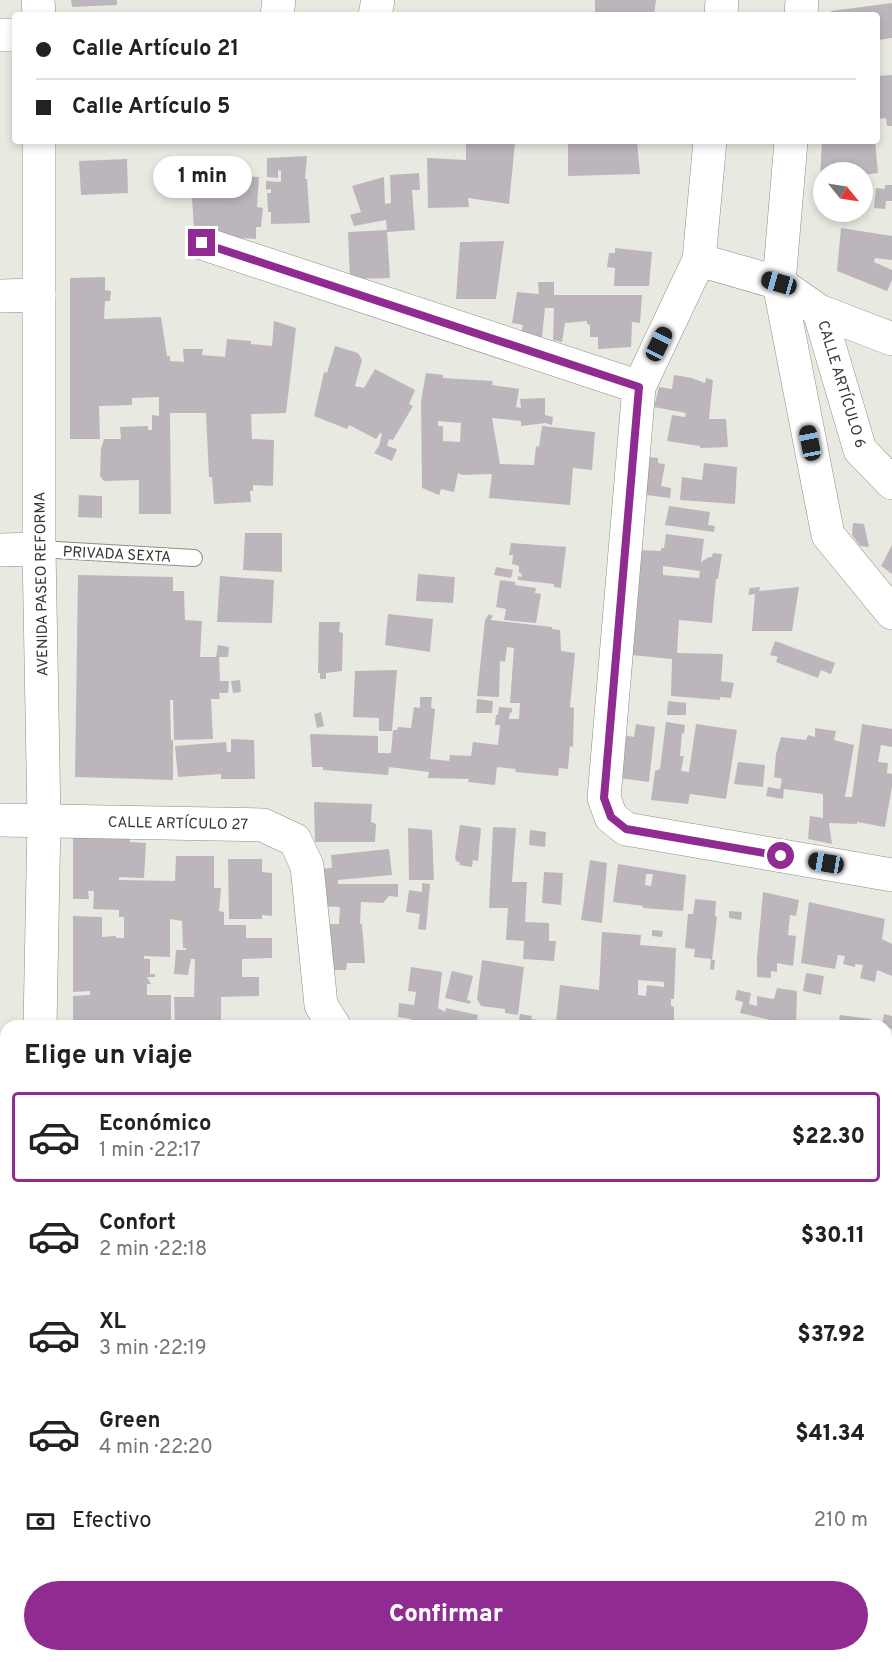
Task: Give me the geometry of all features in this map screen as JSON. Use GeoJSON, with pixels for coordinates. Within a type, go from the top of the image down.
{"type":"FeatureCollection","features":[{"type":"Feature","properties":{"kind":"street","name":"AVENIDA PASEO REFORMA"},"geometry":{"type":"LineString","coordinates":[[39,144],[39,549],[44,820],[40,1020]]}},
{"type":"Feature","properties":{"kind":"street"},"geometry":{"type":"LineString","coordinates":[[710,144],[699,260],[639,387],[604,798],[611,817],[626,829],[892,875]]}},
{"type":"Feature","properties":{"kind":"street"},"geometry":{"type":"LineString","coordinates":[[791,144],[779,283],[828,535],[892,613]]}},
{"type":"Feature","properties":{"kind":"street"},"geometry":{"type":"LineString","coordinates":[[202,243],[639,387]]}},
{"type":"Feature","properties":{"kind":"street"},"geometry":{"type":"LineString","coordinates":[[699,260],[779,283],[819,311],[892,339]]}},
{"type":"Feature","properties":{"kind":"street"},"geometry":{"type":"LineString","coordinates":[[0,296],[39,295]]}},
{"type":"Feature","properties":{"kind":"street","name":"CALLE ARTÍCULO 6"},"geometry":{"type":"LineString","coordinates":[[819,311],[860,450],[892,483]]}},
{"type":"Feature","properties":{"kind":"street"},"geometry":{"type":"LineString","coordinates":[[0,550],[39,549]]}},
{"type":"Feature","properties":{"kind":"street","name":"CALLE ARTÍCULO 27"},"geometry":{"type":"LineString","coordinates":[[0,820],[263,825],[295,840],[307,866],[321,1005],[330,1020]]}},
{"type":"Feature","properties":{"kind":"lane","name":"PRIVADA SEXTA"},"geometry":{"type":"LineString","coordinates":[[39,549],[194,558]]}},
{"type":"Feature","properties":{"kind":"building"},"geometry":{"type":"Polygon","coordinates":[[[71,0],[117,0],[117,5],[72,7],[71,0]]]}},
{"type":"Feature","properties":{"kind":"building"},"geometry":{"type":"Polygon","coordinates":[[[595,0],[656,0],[654,12],[595,12],[595,0]]]}},
{"type":"Feature","properties":{"kind":"building"},"geometry":{"type":"Polygon","coordinates":[[[892,3],[892,38],[880,40],[880,12],[831,11],[892,3]]]}},
{"type":"Feature","properties":{"kind":"building"},"geometry":{"type":"Polygon","coordinates":[[[892,75],[892,126],[887,126],[886,118],[880,119],[880,76],[892,75]]]}},
{"type":"Feature","properties":{"kind":"building"},"geometry":{"type":"Polygon","coordinates":[[[466,144],[515,144],[509,204],[468,198],[469,207],[428,208],[427,158],[466,160],[466,144]]]}},
{"type":"Feature","properties":{"kind":"building"},"geometry":{"type":"Polygon","coordinates":[[[568,144],[637,144],[640,174],[568,176],[568,144]]]}},
{"type":"Feature","properties":{"kind":"building"},"geometry":{"type":"Polygon","coordinates":[[[822,144],[875,144],[878,173],[873,174],[873,162],[821,162],[822,144]]]}},
{"type":"Feature","properties":{"kind":"building"},"geometry":{"type":"Polygon","coordinates":[[[307,156],[305,179],[307,179],[310,223],[271,224],[267,193],[271,193],[271,189],[266,190],[266,181],[281,182],[281,171],[278,170],[278,178],[267,177],[267,158],[307,156]]]}},
{"type":"Feature","properties":{"kind":"building"},"geometry":{"type":"Polygon","coordinates":[[[227,157],[227,175],[259,177],[257,207],[263,208],[261,227],[256,227],[256,239],[243,238],[243,242],[194,232],[192,196],[227,197],[227,192],[185,191],[185,158],[227,157]]]}},
{"type":"Feature","properties":{"kind":"building"},"geometry":{"type":"Polygon","coordinates":[[[127,159],[128,193],[81,195],[79,161],[127,159]]]}},
{"type":"Feature","properties":{"kind":"building"},"geometry":{"type":"Polygon","coordinates":[[[419,173],[420,190],[412,190],[415,230],[387,232],[390,278],[350,279],[348,232],[387,230],[386,220],[354,226],[350,215],[361,212],[352,186],[384,177],[385,204],[391,203],[390,175],[419,173]]]}},
{"type":"Feature","properties":{"kind":"building"},"geometry":{"type":"Polygon","coordinates":[[[885,185],[892,185],[892,201],[886,201],[885,209],[874,208],[876,188],[885,189],[885,185]]]}},
{"type":"Feature","properties":{"kind":"building"},"geometry":{"type":"Polygon","coordinates":[[[841,228],[892,236],[892,260],[875,258],[874,262],[892,270],[892,280],[887,291],[837,271],[841,228]]]}},
{"type":"Feature","properties":{"kind":"building"},"geometry":{"type":"Polygon","coordinates":[[[504,241],[496,299],[456,299],[460,242],[504,241]]]}},
{"type":"Feature","properties":{"kind":"building"},"geometry":{"type":"Polygon","coordinates":[[[615,248],[652,252],[649,286],[614,286],[615,268],[607,267],[609,253],[615,253],[615,248]]]}},
{"type":"Feature","properties":{"kind":"building"},"geometry":{"type":"Polygon","coordinates":[[[105,277],[105,290],[111,291],[110,301],[105,301],[104,319],[161,317],[167,356],[170,356],[170,361],[184,362],[183,349],[203,349],[202,355],[225,357],[227,339],[272,346],[274,321],[296,328],[286,413],[251,414],[252,439],[274,440],[273,486],[253,485],[253,491],[250,491],[251,502],[214,504],[212,477],[209,477],[206,413],[170,413],[171,514],[139,514],[139,480],[104,481],[100,476],[101,449],[104,439],[121,439],[120,427],[148,426],[148,430],[152,430],[152,415],[159,416],[159,397],[132,398],[132,405],[99,406],[100,439],[70,439],[70,278],[105,277]]]}},
{"type":"Feature","properties":{"kind":"building"},"geometry":{"type":"Polygon","coordinates":[[[538,282],[554,282],[554,295],[642,295],[640,323],[632,322],[631,347],[598,349],[598,337],[590,337],[590,325],[587,321],[565,323],[562,342],[553,340],[554,308],[545,308],[542,337],[521,334],[523,325],[512,323],[517,292],[539,294],[538,282]]]}},
{"type":"Feature","properties":{"kind":"building"},"geometry":{"type":"Polygon","coordinates":[[[335,346],[358,353],[362,360],[355,386],[364,388],[375,369],[415,390],[409,404],[413,406],[393,440],[389,439],[387,446],[397,449],[392,461],[374,453],[379,446],[382,434],[380,433],[376,439],[349,425],[347,429],[314,416],[324,372],[327,373],[335,346]]]}},
{"type":"Feature","properties":{"kind":"building"},"geometry":{"type":"Polygon","coordinates":[[[426,373],[443,375],[443,378],[493,381],[492,385],[519,389],[516,407],[521,408],[520,399],[545,398],[545,415],[553,417],[552,425],[546,423],[521,426],[521,421],[492,418],[500,464],[534,465],[536,446],[539,447],[542,426],[595,432],[592,470],[573,468],[570,505],[489,498],[492,474],[462,475],[458,473],[454,492],[441,489],[439,495],[422,488],[421,401],[426,373]],[[438,421],[438,426],[443,426],[443,441],[460,442],[461,423],[438,421]]]}},
{"type":"Feature","properties":{"kind":"building"},"geometry":{"type":"Polygon","coordinates":[[[674,375],[705,383],[706,378],[713,380],[709,419],[726,419],[728,447],[700,448],[700,446],[667,441],[672,415],[685,417],[686,413],[654,407],[659,387],[672,389],[674,375]]]}},
{"type":"Feature","properties":{"kind":"building"},"geometry":{"type":"Polygon","coordinates":[[[649,457],[658,458],[658,463],[665,464],[661,486],[671,488],[670,498],[639,494],[649,457]]]}},
{"type":"Feature","properties":{"kind":"building"},"geometry":{"type":"Polygon","coordinates":[[[704,463],[737,467],[735,504],[680,500],[682,477],[702,480],[704,463]]]}},
{"type":"Feature","properties":{"kind":"building"},"geometry":{"type":"Polygon","coordinates":[[[79,495],[102,496],[102,518],[78,517],[79,495]]]}},
{"type":"Feature","properties":{"kind":"building"},"geometry":{"type":"Polygon","coordinates":[[[669,506],[710,512],[708,525],[715,526],[714,532],[665,525],[669,506]]]}},
{"type":"Feature","properties":{"kind":"building"},"geometry":{"type":"Polygon","coordinates":[[[853,523],[864,524],[869,547],[860,546],[852,535],[853,523]]]}},
{"type":"Feature","properties":{"kind":"building"},"geometry":{"type":"Polygon","coordinates":[[[245,533],[282,533],[282,572],[243,570],[245,533]]]}},
{"type":"Feature","properties":{"kind":"building"},"geometry":{"type":"Polygon","coordinates":[[[666,534],[704,539],[701,562],[712,557],[713,553],[722,554],[718,579],[716,579],[712,623],[679,620],[677,653],[723,654],[721,681],[734,683],[731,698],[720,697],[720,700],[671,696],[672,659],[631,655],[638,550],[661,551],[661,548],[664,548],[666,534]],[[663,566],[663,575],[699,578],[700,571],[663,566]]]}},
{"type":"Feature","properties":{"kind":"building"},"geometry":{"type":"Polygon","coordinates":[[[511,543],[566,547],[561,588],[554,587],[554,584],[518,580],[518,576],[521,577],[522,574],[519,573],[519,566],[512,564],[513,555],[509,555],[511,543]]]}},
{"type":"Feature","properties":{"kind":"building"},"geometry":{"type":"Polygon","coordinates":[[[892,545],[892,574],[881,566],[892,545]]]}},
{"type":"Feature","properties":{"kind":"building"},"geometry":{"type":"Polygon","coordinates":[[[496,567],[513,570],[511,578],[494,575],[496,567]]]}},
{"type":"Feature","properties":{"kind":"building"},"geometry":{"type":"Polygon","coordinates":[[[418,574],[455,577],[453,603],[416,601],[418,574]]]}},
{"type":"Feature","properties":{"kind":"building"},"geometry":{"type":"Polygon","coordinates":[[[78,575],[173,577],[173,591],[184,591],[185,620],[202,621],[200,657],[216,657],[218,645],[229,647],[228,657],[219,657],[220,681],[229,681],[228,693],[219,693],[220,699],[211,699],[213,739],[174,740],[173,700],[170,700],[173,780],[75,777],[78,575]]]}},
{"type":"Feature","properties":{"kind":"building"},"geometry":{"type":"Polygon","coordinates":[[[220,576],[274,580],[272,623],[217,622],[220,576]]]}},
{"type":"Feature","properties":{"kind":"building"},"geometry":{"type":"Polygon","coordinates":[[[500,580],[536,588],[535,593],[541,594],[536,623],[504,620],[506,609],[496,607],[500,580]]]}},
{"type":"Feature","properties":{"kind":"building"},"geometry":{"type":"Polygon","coordinates":[[[760,587],[759,591],[799,587],[792,631],[752,631],[755,594],[748,595],[750,588],[760,587]]]}},
{"type":"Feature","properties":{"kind":"building"},"geometry":{"type":"Polygon","coordinates":[[[388,614],[433,619],[430,652],[385,645],[388,614]]]}},
{"type":"Feature","properties":{"kind":"building"},"geometry":{"type":"Polygon","coordinates":[[[489,614],[493,616],[490,620],[552,627],[552,629],[560,630],[561,651],[575,653],[570,707],[574,708],[573,747],[570,746],[568,769],[559,768],[558,776],[515,772],[516,769],[497,767],[495,785],[468,782],[469,779],[428,778],[429,772],[389,767],[388,775],[323,770],[323,767],[312,767],[310,734],[378,736],[378,753],[391,753],[393,730],[397,730],[398,727],[411,728],[414,707],[420,708],[420,697],[432,697],[431,708],[435,709],[430,759],[449,761],[450,755],[471,756],[473,742],[498,745],[500,725],[495,725],[499,707],[512,708],[509,719],[519,719],[520,703],[510,703],[514,648],[507,647],[505,662],[500,661],[499,697],[477,696],[485,620],[489,614]]]}},
{"type":"Feature","properties":{"kind":"building"},"geometry":{"type":"Polygon","coordinates":[[[319,622],[340,622],[339,632],[343,633],[342,671],[326,673],[326,679],[320,679],[320,673],[318,673],[319,622]]]}},
{"type":"Feature","properties":{"kind":"building"},"geometry":{"type":"Polygon","coordinates":[[[775,641],[835,663],[831,674],[821,670],[818,678],[776,662],[778,657],[770,655],[775,641]]]}},
{"type":"Feature","properties":{"kind":"building"},"geometry":{"type":"Polygon","coordinates":[[[397,670],[392,731],[379,731],[379,718],[353,717],[355,671],[397,670]]]}},
{"type":"Feature","properties":{"kind":"building"},"geometry":{"type":"Polygon","coordinates":[[[240,680],[241,692],[233,693],[231,681],[240,680]]]}},
{"type":"Feature","properties":{"kind":"building"},"geometry":{"type":"Polygon","coordinates":[[[477,699],[493,701],[492,713],[476,713],[477,699]]]}},
{"type":"Feature","properties":{"kind":"building"},"geometry":{"type":"Polygon","coordinates":[[[668,701],[686,703],[686,715],[667,715],[668,701]]]}},
{"type":"Feature","properties":{"kind":"building"},"geometry":{"type":"Polygon","coordinates":[[[321,712],[324,726],[317,728],[314,714],[321,712]]]}},
{"type":"Feature","properties":{"kind":"building"},"geometry":{"type":"Polygon","coordinates":[[[666,722],[685,725],[680,756],[684,756],[681,771],[689,772],[696,724],[737,730],[726,799],[690,794],[688,804],[651,800],[655,771],[660,769],[666,722]]]}},
{"type":"Feature","properties":{"kind":"building"},"geometry":{"type":"Polygon","coordinates":[[[636,724],[655,727],[649,782],[618,778],[623,735],[634,737],[636,724]]]}},
{"type":"Feature","properties":{"kind":"building"},"geometry":{"type":"Polygon","coordinates":[[[862,724],[892,729],[892,747],[881,745],[878,762],[888,763],[887,773],[892,774],[885,827],[857,822],[857,824],[829,823],[832,844],[808,839],[810,816],[823,818],[823,794],[784,789],[783,799],[766,796],[768,787],[780,789],[782,779],[774,777],[776,754],[781,737],[806,740],[808,735],[815,737],[815,728],[836,731],[834,740],[854,745],[845,797],[852,797],[862,724]]]}},
{"type":"Feature","properties":{"kind":"building"},"geometry":{"type":"Polygon","coordinates":[[[231,739],[254,740],[255,779],[221,779],[221,774],[178,777],[175,746],[226,742],[226,752],[231,752],[231,739]]]}},
{"type":"Feature","properties":{"kind":"building"},"geometry":{"type":"Polygon","coordinates":[[[738,762],[765,765],[763,787],[734,784],[738,762]]]}},
{"type":"Feature","properties":{"kind":"building"},"geometry":{"type":"Polygon","coordinates":[[[314,802],[372,804],[371,822],[376,824],[375,842],[315,842],[314,802]]]}},
{"type":"Feature","properties":{"kind":"building"},"geometry":{"type":"Polygon","coordinates":[[[460,825],[481,828],[478,861],[473,860],[472,867],[459,865],[460,862],[457,862],[455,858],[460,825]]]}},
{"type":"Feature","properties":{"kind":"building"},"geometry":{"type":"Polygon","coordinates":[[[493,827],[516,828],[512,882],[527,882],[525,922],[549,923],[549,941],[556,941],[554,961],[523,959],[524,941],[506,940],[508,908],[489,908],[493,827]]]}},
{"type":"Feature","properties":{"kind":"building"},"geometry":{"type":"Polygon","coordinates":[[[408,828],[432,830],[434,880],[409,880],[408,828]]]}},
{"type":"Feature","properties":{"kind":"building"},"geometry":{"type":"Polygon","coordinates":[[[530,830],[546,832],[545,847],[529,845],[530,830]]]}},
{"type":"Feature","properties":{"kind":"building"},"geometry":{"type":"Polygon","coordinates":[[[73,833],[130,835],[130,842],[146,843],[144,878],[119,877],[119,880],[175,881],[176,856],[214,856],[214,888],[221,888],[219,911],[224,912],[224,925],[246,925],[246,938],[272,938],[272,958],[242,959],[242,977],[259,977],[259,996],[221,997],[221,1020],[175,1020],[174,997],[194,997],[195,959],[191,959],[188,975],[174,974],[176,950],[186,950],[186,948],[183,948],[182,921],[170,919],[170,957],[144,956],[144,959],[150,959],[150,974],[155,974],[155,977],[147,977],[151,984],[147,984],[147,995],[171,995],[171,1020],[73,1020],[73,996],[90,995],[90,991],[73,992],[73,916],[102,917],[102,937],[116,936],[116,938],[124,938],[124,917],[119,917],[119,910],[93,909],[94,891],[88,891],[89,899],[73,899],[73,833]]]}},
{"type":"Feature","properties":{"kind":"building"},"geometry":{"type":"Polygon","coordinates":[[[389,849],[392,875],[338,880],[338,884],[398,884],[398,897],[389,896],[383,903],[361,902],[360,924],[362,924],[365,963],[347,963],[346,970],[333,970],[323,924],[339,924],[340,907],[317,906],[315,869],[332,868],[331,855],[389,849]]]}},
{"type":"Feature","properties":{"kind":"building"},"geometry":{"type":"Polygon","coordinates":[[[228,859],[262,859],[262,872],[272,873],[272,916],[262,915],[262,919],[229,919],[228,859]]]}},
{"type":"Feature","properties":{"kind":"building"},"geometry":{"type":"Polygon","coordinates":[[[590,860],[607,863],[602,923],[581,920],[590,860]]]}},
{"type":"Feature","properties":{"kind":"building"},"geometry":{"type":"Polygon","coordinates":[[[618,864],[686,875],[683,911],[643,908],[643,906],[613,902],[618,864]],[[646,874],[645,885],[651,886],[653,874],[646,874]]]}},
{"type":"Feature","properties":{"kind":"building"},"geometry":{"type":"Polygon","coordinates":[[[544,872],[563,873],[561,905],[542,903],[544,872]]]}},
{"type":"Feature","properties":{"kind":"building"},"geometry":{"type":"Polygon","coordinates":[[[422,883],[430,884],[426,930],[418,929],[420,914],[406,912],[409,890],[422,892],[422,883]]]}},
{"type":"Feature","properties":{"kind":"building"},"geometry":{"type":"Polygon","coordinates":[[[763,892],[799,900],[796,916],[790,915],[788,935],[796,936],[793,966],[777,963],[777,972],[771,971],[771,978],[757,977],[763,892]]]}},
{"type":"Feature","properties":{"kind":"building"},"geometry":{"type":"Polygon","coordinates":[[[695,899],[716,901],[715,916],[717,917],[712,960],[715,960],[714,970],[710,969],[711,959],[694,957],[695,949],[685,948],[688,914],[693,914],[695,899]]]}},
{"type":"Feature","properties":{"kind":"building"},"geometry":{"type":"Polygon","coordinates":[[[809,902],[885,919],[882,939],[892,944],[892,976],[877,970],[875,982],[860,978],[863,965],[855,964],[855,967],[843,964],[845,956],[838,955],[835,969],[801,963],[809,902]]]}},
{"type":"Feature","properties":{"kind":"building"},"geometry":{"type":"Polygon","coordinates":[[[729,911],[742,912],[741,920],[729,918],[729,911]]]}},
{"type":"Feature","properties":{"kind":"building"},"geometry":{"type":"Polygon","coordinates":[[[652,930],[663,931],[662,937],[652,936],[652,930]]]}},
{"type":"Feature","properties":{"kind":"building"},"geometry":{"type":"Polygon","coordinates":[[[602,932],[641,935],[640,945],[676,948],[674,999],[671,999],[671,1006],[674,1007],[674,1020],[556,1020],[560,985],[599,990],[602,932]],[[638,980],[638,995],[646,996],[647,985],[664,987],[664,982],[638,980]]]}},
{"type":"Feature","properties":{"kind":"building"},"geometry":{"type":"Polygon","coordinates":[[[482,960],[524,967],[518,1015],[505,1013],[505,1009],[481,1006],[477,999],[482,960]]]}},
{"type":"Feature","properties":{"kind":"building"},"geometry":{"type":"Polygon","coordinates":[[[411,967],[442,972],[438,1008],[445,1012],[446,1008],[478,1015],[477,1020],[411,1020],[398,1017],[399,1003],[414,1005],[416,992],[408,991],[411,967]]]}},
{"type":"Feature","properties":{"kind":"building"},"geometry":{"type":"Polygon","coordinates":[[[452,971],[473,976],[467,1000],[471,1001],[470,1004],[445,998],[452,971]]]}},
{"type":"Feature","properties":{"kind":"building"},"geometry":{"type":"Polygon","coordinates":[[[806,973],[824,976],[821,995],[803,991],[806,973]]]}},
{"type":"Feature","properties":{"kind":"building"},"geometry":{"type":"Polygon","coordinates":[[[777,988],[797,991],[796,1020],[770,1020],[740,1013],[743,1002],[735,1000],[737,990],[751,993],[749,1004],[757,1006],[757,996],[774,999],[777,988]]]}},
{"type":"Feature","properties":{"kind":"building"},"geometry":{"type":"Polygon","coordinates":[[[520,1014],[532,1016],[531,1019],[539,1020],[519,1020],[520,1014]]]}},
{"type":"Feature","properties":{"kind":"building"},"geometry":{"type":"Polygon","coordinates":[[[884,1014],[892,1016],[892,1020],[883,1020],[884,1014]]]}},
{"type":"Feature","properties":{"kind":"building"},"geometry":{"type":"Polygon","coordinates":[[[840,1015],[871,1019],[871,1020],[839,1020],[840,1015]]]}},
{"type":"Feature","properties":{"kind":"route"},"geometry":{"type":"LineString","coordinates":[[202,243],[639,387],[604,798],[611,817],[626,829],[781,856]]}}]}
